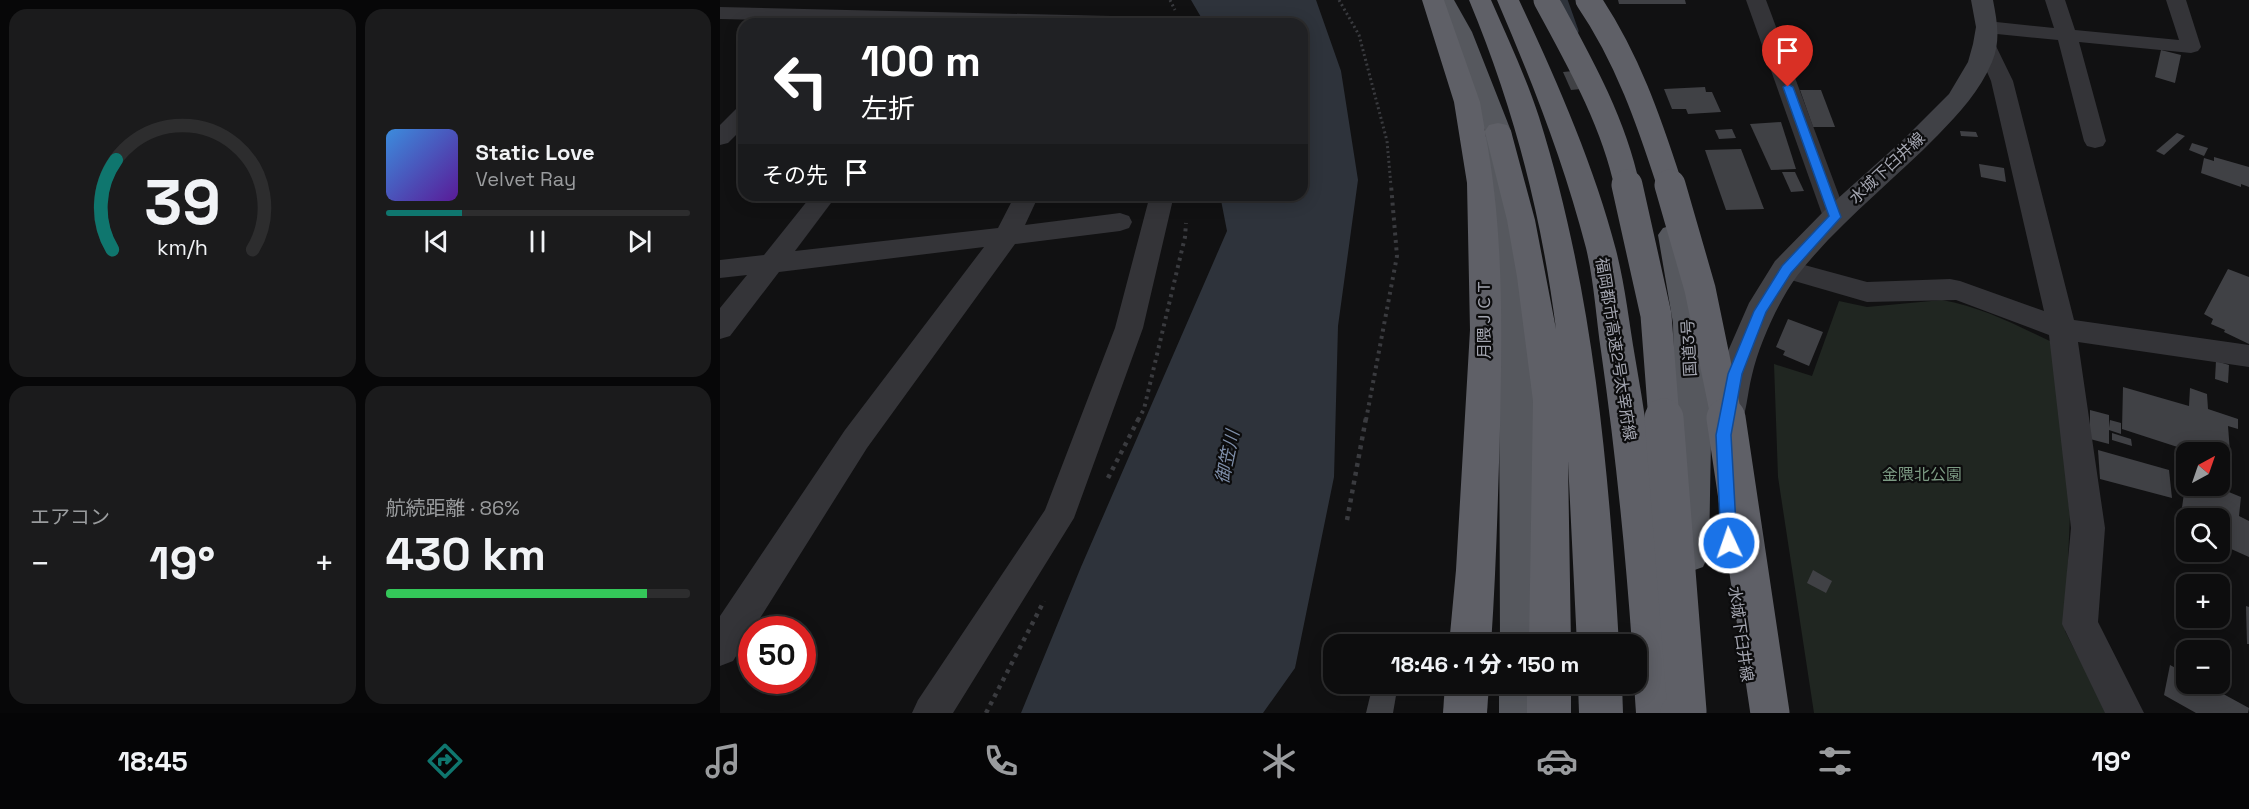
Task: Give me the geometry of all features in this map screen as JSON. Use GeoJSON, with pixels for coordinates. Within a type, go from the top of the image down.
{"type":"FeatureCollection","features":[{"type":"Feature","properties":{"kind":"highway","name":"月隈ＪＣＴ"},"geometry":{"type":"LineString","coordinates":[[1433,0],[1467,102],[1480,183],[1486,330],[1476,570],[1471,634]]}},
{"type":"Feature","properties":{"kind":"highway"},"geometry":{"type":"LineString","coordinates":[[1443,0],[1460,32],[1498,131],[1521,220],[1532,277],[1550,401],[1550,634]]}},
{"type":"Feature","properties":{"kind":"highway"},"geometry":{"type":"LineString","coordinates":[[1480,0],[1534,139],[1565,278],[1582,406],[1597,634]]}},
{"type":"Feature","properties":{"kind":"highway","name":"福岡都市高速2号太宰府線"},"geometry":{"type":"LineString","coordinates":[[1508,0],[1542,76],[1568,145],[1601,250],[1631,436],[1644,541],[1658,713]]}},
{"type":"Feature","properties":{"kind":"highway"},"geometry":{"type":"LineString","coordinates":[[1546,0],[1588,78],[1623,167],[1656,315],[1687,711],[1682,713]]}},
{"type":"Feature","properties":{"kind":"highway"},"geometry":{"type":"LineString","coordinates":[[1588,0],[1622,56],[1644,110],[1684,226],[1716,360],[1740,501],[1770,713]]}},
{"type":"Feature","properties":{"kind":"highway","name":"国道3号"},"geometry":{"type":"LineString","coordinates":[[1588,0],[1594,10],[1667,197],[1689,323],[1693,439],[1682,713]]}},
{"type":"Feature","properties":{"kind":"highway"},"geometry":{"type":"LineString","coordinates":[[1498,131],[1516,361],[1521,634]]}},
{"type":"Feature","properties":{"kind":"highway"},"geometry":{"type":"LineString","coordinates":[[1465,713],[1466,694]]}},
{"type":"Feature","properties":{"kind":"highway"},"geometry":{"type":"LineString","coordinates":[[1521,694],[1521,713]]}},
{"type":"Feature","properties":{"kind":"highway"},"geometry":{"type":"LineString","coordinates":[[1549,694],[1549,713]]}},
{"type":"Feature","properties":{"kind":"highway"},"geometry":{"type":"LineString","coordinates":[[1600,694],[1601,713]]}},
{"type":"Feature","properties":{"kind":"main road","name":"水城下臼井線"},"geometry":{"type":"LineString","coordinates":[[1754,713],[1746,677],[1729,543],[1724,435],[1735,374],[1760,311],[1786,269],[1835,217],[1913,145],[1959,98],[1980,62],[1985,23]]}},
{"type":"Feature","properties":{"kind":"street"},"geometry":{"type":"LineString","coordinates":[[839,18],[855,0]]}},
{"type":"Feature","properties":{"kind":"street"},"geometry":{"type":"LineString","coordinates":[[1756,0],[1835,217]]}},
{"type":"Feature","properties":{"kind":"street"},"geometry":{"type":"LineString","coordinates":[[2055,0],[2095,141]]}},
{"type":"Feature","properties":{"kind":"street"},"geometry":{"type":"LineString","coordinates":[[2125,713],[2080,624],[2088,528],[2062,328],[2002,81],[1985,23],[2067,36],[2191,47],[2176,0]]}},
{"type":"Feature","properties":{"kind":"street"},"geometry":{"type":"LineString","coordinates":[[720,13],[804,18]]}},
{"type":"Feature","properties":{"kind":"street"},"geometry":{"type":"LineString","coordinates":[[720,138],[738,120]]}},
{"type":"Feature","properties":{"kind":"street"},"geometry":{"type":"LineString","coordinates":[[720,328],[820,201]]}},
{"type":"Feature","properties":{"kind":"street"},"geometry":{"type":"LineString","coordinates":[[720,648],[856,439],[1007,236],[1024,201]]}},
{"type":"Feature","properties":{"kind":"street"},"geometry":{"type":"LineString","coordinates":[[931,713],[1058,518],[1129,328],[1161,201]]}},
{"type":"Feature","properties":{"kind":"street"},"geometry":{"type":"LineString","coordinates":[[720,269],[1120,222]]}},
{"type":"Feature","properties":{"kind":"street"},"geometry":{"type":"LineString","coordinates":[[1786,269],[1867,292],[1950,289],[2062,328],[2249,356]]}},
{"type":"Feature","properties":{"kind":"path"},"geometry":{"type":"LineString","coordinates":[[1339,0],[1359,35],[1387,141],[1397,256],[1347,520]]}},
{"type":"Feature","properties":{"kind":"green space","name":"金隈北公園"},"geometry":{"type":"Polygon","coordinates":[[[1942,300],[1985,312],[2052,342],[2070,514],[2065,631],[2107,713],[1814,713],[1778,477],[1774,364],[1812,376],[1839,301],[1867,307],[1942,300]]]}},
{"type":"Feature","properties":{"kind":"water","name":"御笠川"},"geometry":{"type":"Polygon","coordinates":[[[1191,0],[1316,0],[1341,71],[1358,180],[1338,326],[1334,477],[1295,668],[1263,713],[1021,713],[1081,567],[1227,231],[1221,201],[1308,201],[1308,18],[1202,18],[1191,0]]]}},
{"type":"Feature","properties":{"kind":"building"},"geometry":{"type":"Polygon","coordinates":[[[1618,0],[1685,0],[1686,4],[1619,4],[1618,0]]]}},
{"type":"Feature","properties":{"kind":"building"},"geometry":{"type":"Polygon","coordinates":[[[2161,50],[2181,55],[2175,83],[2155,77],[2161,50]]]}},
{"type":"Feature","properties":{"kind":"building"},"geometry":{"type":"Polygon","coordinates":[[[1593,69],[1601,87],[1571,90],[1563,72],[1593,69]]]}},
{"type":"Feature","properties":{"kind":"building"},"geometry":{"type":"Polygon","coordinates":[[[1705,87],[1706,92],[1712,92],[1721,112],[1688,114],[1686,109],[1672,109],[1664,89],[1705,87]]]}},
{"type":"Feature","properties":{"kind":"building"},"geometry":{"type":"Polygon","coordinates":[[[1800,90],[1821,90],[1835,127],[1813,127],[1800,90]]]}},
{"type":"Feature","properties":{"kind":"building"},"geometry":{"type":"Polygon","coordinates":[[[1781,122],[1796,169],[1771,170],[1750,124],[1781,122]]]}},
{"type":"Feature","properties":{"kind":"building"},"geometry":{"type":"Polygon","coordinates":[[[1732,129],[1736,138],[1719,139],[1715,130],[1732,129]]]}},
{"type":"Feature","properties":{"kind":"building"},"geometry":{"type":"Polygon","coordinates":[[[1960,131],[1976,132],[1978,137],[1961,136],[1960,131]]]}},
{"type":"Feature","properties":{"kind":"building"},"geometry":{"type":"Polygon","coordinates":[[[2177,133],[2185,136],[2164,155],[2156,151],[2177,133]]]}},
{"type":"Feature","properties":{"kind":"building"},"geometry":{"type":"Polygon","coordinates":[[[2192,143],[2208,148],[2204,156],[2189,150],[2192,143]]]}},
{"type":"Feature","properties":{"kind":"building"},"geometry":{"type":"Polygon","coordinates":[[[1741,149],[1764,209],[1726,210],[1705,150],[1741,149]]]}},
{"type":"Feature","properties":{"kind":"building"},"geometry":{"type":"Polygon","coordinates":[[[2214,157],[2249,167],[2249,187],[2241,184],[2241,187],[2201,173],[2204,158],[2214,161],[2214,157]]]}},
{"type":"Feature","properties":{"kind":"building"},"geometry":{"type":"Polygon","coordinates":[[[1979,164],[2004,168],[2006,182],[1981,177],[1979,164]]]}},
{"type":"Feature","properties":{"kind":"building"},"geometry":{"type":"Polygon","coordinates":[[[1782,172],[1795,172],[1804,191],[1791,192],[1782,172]]]}},
{"type":"Feature","properties":{"kind":"building"},"geometry":{"type":"Polygon","coordinates":[[[2228,269],[2249,277],[2249,344],[2211,324],[2213,319],[2204,314],[2228,269]]]}},
{"type":"Feature","properties":{"kind":"building"},"geometry":{"type":"Polygon","coordinates":[[[1788,319],[1823,332],[1809,366],[1783,355],[1785,351],[1776,347],[1788,319]]]}},
{"type":"Feature","properties":{"kind":"building"},"geometry":{"type":"Polygon","coordinates":[[[2216,361],[2229,365],[2228,383],[2215,379],[2216,361]]]}},
{"type":"Feature","properties":{"kind":"building"},"geometry":{"type":"Polygon","coordinates":[[[2123,387],[2189,406],[2190,388],[2207,394],[2208,409],[2238,419],[2238,429],[2228,426],[2229,442],[2176,442],[2176,447],[2122,429],[2123,387]]]}},
{"type":"Feature","properties":{"kind":"building"},"geometry":{"type":"Polygon","coordinates":[[[2090,410],[2109,415],[2109,428],[2110,420],[2121,423],[2121,434],[2109,430],[2109,444],[2090,439],[2090,410]]]}},
{"type":"Feature","properties":{"kind":"building"},"geometry":{"type":"Polygon","coordinates":[[[2112,433],[2131,439],[2132,446],[2112,440],[2112,433]]]}},
{"type":"Feature","properties":{"kind":"building"},"geometry":{"type":"Polygon","coordinates":[[[2098,450],[2169,470],[2172,498],[2100,479],[2098,450]]]}},
{"type":"Feature","properties":{"kind":"building"},"geometry":{"type":"Polygon","coordinates":[[[2230,493],[2241,497],[2239,516],[2249,521],[2249,557],[2230,548],[2230,508],[2182,508],[2184,496],[2230,496],[2230,493]]]}},
{"type":"Feature","properties":{"kind":"building"},"geometry":{"type":"Polygon","coordinates":[[[1813,570],[1832,581],[1826,593],[1807,583],[1813,570]]]}},
{"type":"Feature","properties":{"kind":"building"},"geometry":{"type":"Polygon","coordinates":[[[2246,606],[2249,607],[2249,644],[2247,644],[2246,606]]]}},
{"type":"Feature","properties":{"kind":"building"},"geometry":{"type":"Polygon","coordinates":[[[2170,665],[2176,668],[2176,694],[2223,694],[2249,708],[2248,713],[2196,713],[2164,695],[2170,665]]]}},
{"type":"Feature","properties":{"kind":"building"},"geometry":{"type":"Polygon","coordinates":[[[1371,694],[1396,694],[1393,713],[1366,713],[1371,694]]]}},
{"type":"Feature","properties":{"kind":"waterway"},"geometry":{"type":"LineString","coordinates":[[1564,0],[1575,31]]}},
{"type":"Feature","properties":{"kind":"route"},"geometry":{"type":"LineString","coordinates":[[1729,543],[1724,435],[1735,374],[1760,311],[1786,269],[1835,217],[1788,87]]}}]}
